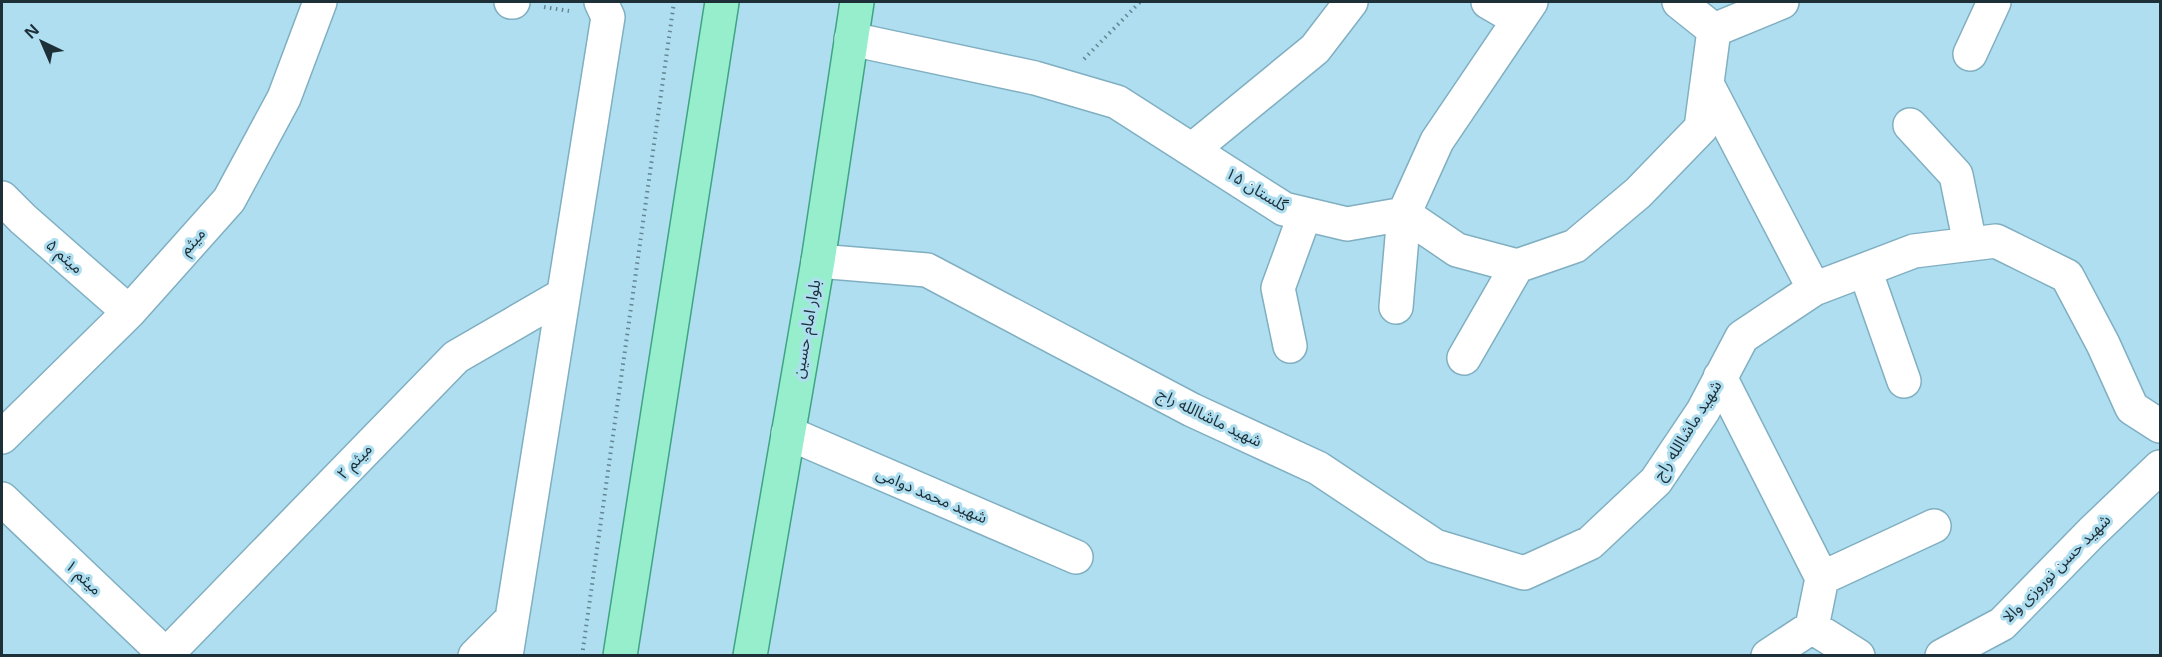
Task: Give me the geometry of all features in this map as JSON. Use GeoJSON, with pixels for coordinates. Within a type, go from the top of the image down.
{"type":"FeatureCollection","features":[{"type":"Feature","properties":{"kind":"main road"},"geometry":{"type":"LineString","coordinates":[[620,656],[722,2]]}},
{"type":"Feature","properties":{"kind":"main road","name":"بلوار امام حسین"},"geometry":{"type":"LineString","coordinates":[[750,656],[818,261],[857,2]]}},
{"type":"Feature","properties":{"kind":"street","name":"میثم"},"geometry":{"type":"LineString","coordinates":[[2,437],[129,312],[229,200],[284,98],[320,2]]}},
{"type":"Feature","properties":{"kind":"street"},"geometry":{"type":"LineString","coordinates":[[1193,149],[1315,49],[1351,2]]}},
{"type":"Feature","properties":{"kind":"street"},"geometry":{"type":"LineString","coordinates":[[1396,307],[1404,214],[1437,141],[1525,11],[1488,2]]}},
{"type":"Feature","properties":{"kind":"street"},"geometry":{"type":"LineString","coordinates":[[1679,2],[1714,30]]}},
{"type":"Feature","properties":{"kind":"street"},"geometry":{"type":"LineString","coordinates":[[1714,30],[1782,2]]}},
{"type":"Feature","properties":{"kind":"street"},"geometry":{"type":"LineString","coordinates":[[1970,54],[1994,2]]}},
{"type":"Feature","properties":{"kind":"street"},"geometry":{"type":"LineString","coordinates":[[506,656],[563,295],[604,9]]}},
{"type":"Feature","properties":{"kind":"street"},"geometry":{"type":"LineString","coordinates":[[1404,214],[1457,250],[1517,266],[1575,246],[1638,193],[1701,128],[1714,30]]}},
{"type":"Feature","properties":{"kind":"street","name":"گلستان ۱۵"},"geometry":{"type":"LineString","coordinates":[[851,39],[1035,78],[1117,102],[1284,209],[1347,224],[1404,214]]}},
{"type":"Feature","properties":{"kind":"street"},"geometry":{"type":"LineString","coordinates":[[1707,84],[1814,289]]}},
{"type":"Feature","properties":{"kind":"street"},"geometry":{"type":"LineString","coordinates":[[1910,125],[1956,175],[1970,244]]}},
{"type":"Feature","properties":{"kind":"street","name":"میثم ۵"},"geometry":{"type":"LineString","coordinates":[[2,198],[129,312]]}},
{"type":"Feature","properties":{"kind":"street"},"geometry":{"type":"LineString","coordinates":[[1290,346],[1278,288],[1305,214]]}},
{"type":"Feature","properties":{"kind":"street","name":"شهید ماشاالله راج"},"geometry":{"type":"LineString","coordinates":[[818,261],[927,270],[1192,410],[1318,468],[1435,546],[1524,573],[1590,543],[1656,481],[1703,411],[1742,337],[1814,289],[1914,251],[1996,241],[2067,276],[2103,344],[2132,408],[2160,426]]}},
{"type":"Feature","properties":{"kind":"street"},"geometry":{"type":"LineString","coordinates":[[1464,358],[1517,266]]}},
{"type":"Feature","properties":{"kind":"street"},"geometry":{"type":"LineString","coordinates":[[1865,270],[1904,381]]}},
{"type":"Feature","properties":{"kind":"street","name":"میثم ۲"},"geometry":{"type":"LineString","coordinates":[[166,655],[456,357],[563,295]]}},
{"type":"Feature","properties":{"kind":"street"},"geometry":{"type":"LineString","coordinates":[[1720,377],[1822,578],[1812,627],[1768,656]]}},
{"type":"Feature","properties":{"kind":"street","name":"شهید محمد دوامی"},"geometry":{"type":"LineString","coordinates":[[788,433],[1076,557]]}},
{"type":"Feature","properties":{"kind":"street","name":"شهید حسن نوروزی والا"},"geometry":{"type":"LineString","coordinates":[[1942,656],[2002,624],[2092,532],[2160,467]]}},
{"type":"Feature","properties":{"kind":"street","name":"میثم ۱"},"geometry":{"type":"LineString","coordinates":[[2,499],[166,655]]}},
{"type":"Feature","properties":{"kind":"street"},"geometry":{"type":"LineString","coordinates":[[1822,578],[1934,526]]}},
{"type":"Feature","properties":{"kind":"street"},"geometry":{"type":"LineString","coordinates":[[475,656],[512,619]]}},
{"type":"Feature","properties":{"kind":"street"},"geometry":{"type":"LineString","coordinates":[[1812,627],[1858,656]]}},
{"type":"Feature","properties":{"kind":"path"},"geometry":{"type":"LineString","coordinates":[[512,2],[604,9]]}},
{"type":"Feature","properties":{"kind":"path"},"geometry":{"type":"LineString","coordinates":[[582,656],[674,2]]}},
{"type":"Feature","properties":{"kind":"path"},"geometry":{"type":"LineString","coordinates":[[1058,85],[1140,2]]}}]}
